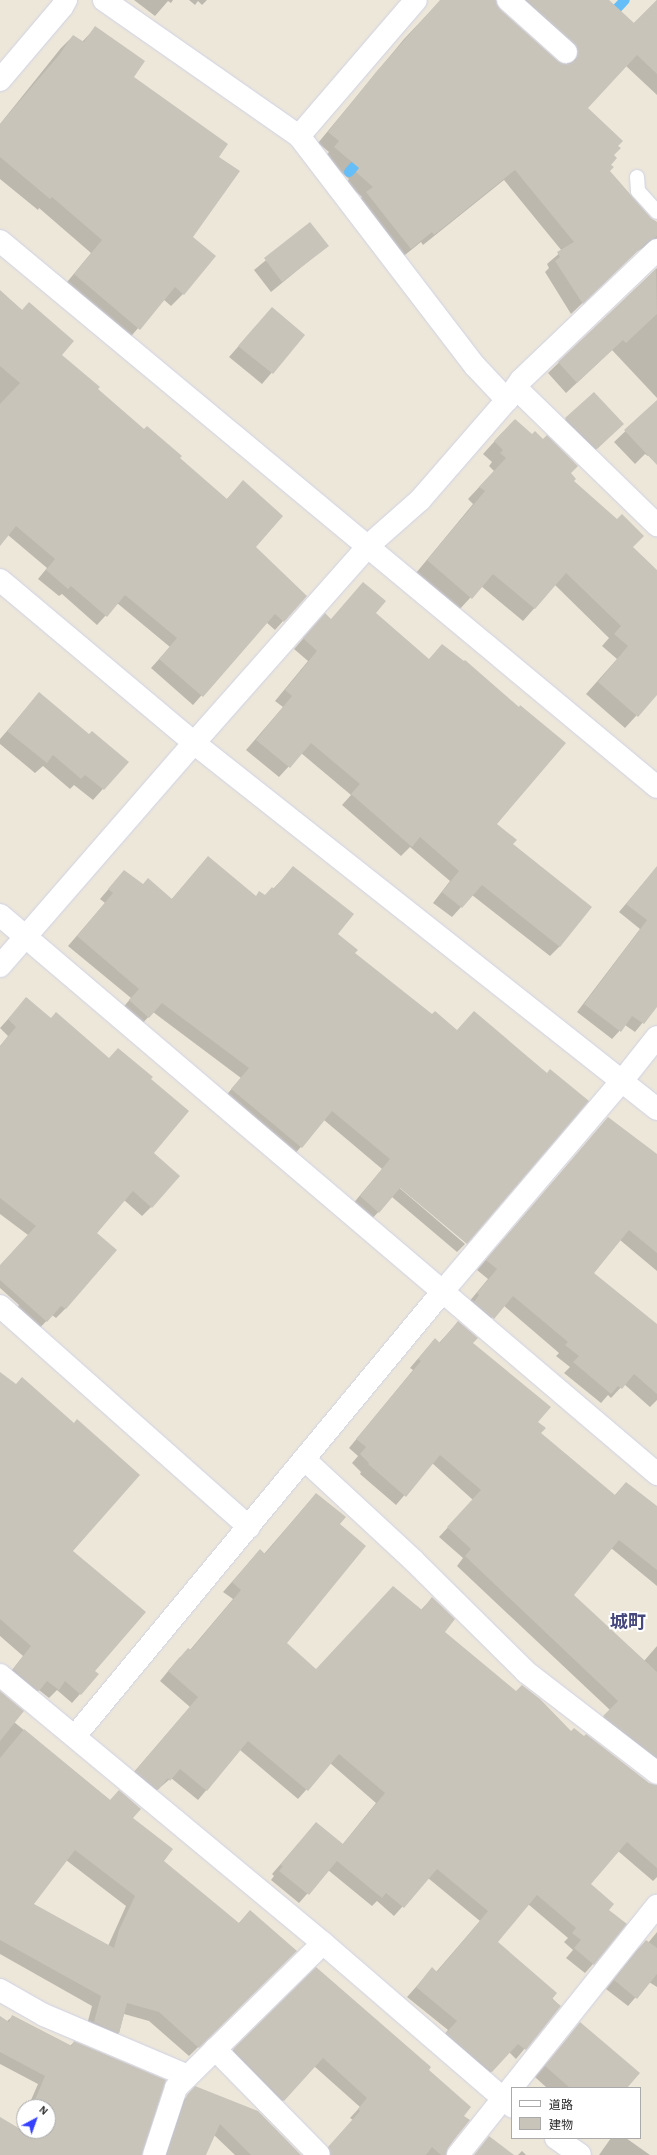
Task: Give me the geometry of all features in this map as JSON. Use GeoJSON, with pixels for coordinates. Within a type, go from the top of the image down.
{"type":"FeatureCollection","features":[{"type":"Feature","properties":{"kind":"street"},"geometry":{"type":"LineString","coordinates":[[0,80],[62,7],[66,0]]}},
{"type":"Feature","properties":{"kind":"street"},"geometry":{"type":"LineString","coordinates":[[104,0],[298,136],[475,366],[511,394],[657,525]]}},
{"type":"Feature","properties":{"kind":"street"},"geometry":{"type":"LineString","coordinates":[[298,136],[416,0]]}},
{"type":"Feature","properties":{"kind":"street"},"geometry":{"type":"LineString","coordinates":[[508,0],[566,52]]}},
{"type":"Feature","properties":{"kind":"street"},"geometry":{"type":"LineString","coordinates":[[0,241],[369,546],[657,787]]}},
{"type":"Feature","properties":{"kind":"street"},"geometry":{"type":"LineString","coordinates":[[0,966],[194,743],[369,546],[420,500],[511,394],[521,380],[657,250]]}},
{"type":"Feature","properties":{"kind":"street"},"geometry":{"type":"LineString","coordinates":[[0,580],[194,743],[657,1109]]}},
{"type":"Feature","properties":{"kind":"street"},"geometry":{"type":"LineString","coordinates":[[0,916],[657,1474]]}},
{"type":"Feature","properties":{"kind":"street"},"geometry":{"type":"LineString","coordinates":[[75,1736],[443,1291],[622,1081],[657,1037]]}},
{"type":"Feature","properties":{"kind":"street"},"geometry":{"type":"LineString","coordinates":[[0,1306],[249,1527]]}},
{"type":"Feature","properties":{"kind":"street"},"geometry":{"type":"LineString","coordinates":[[304,1459],[414,1562],[526,1672],[657,1772]]}},
{"type":"Feature","properties":{"kind":"street"},"geometry":{"type":"LineString","coordinates":[[0,1674],[323,1944],[507,2102],[458,2155]]}},
{"type":"Feature","properties":{"kind":"street"},"geometry":{"type":"LineString","coordinates":[[518,2087],[657,1906]]}},
{"type":"Feature","properties":{"kind":"street"},"geometry":{"type":"LineString","coordinates":[[154,2155],[176,2088],[323,1944]]}},
{"type":"Feature","properties":{"kind":"street"},"geometry":{"type":"LineString","coordinates":[[0,1990],[44,2015],[188,2076]]}},
{"type":"Feature","properties":{"kind":"street"},"geometry":{"type":"LineString","coordinates":[[215,2049],[319,2155]]}},
{"type":"Feature","properties":{"kind":"street"},"geometry":{"type":"LineString","coordinates":[[557,2139],[580,2155]]}},
{"type":"Feature","properties":{"kind":"lane"},"geometry":{"type":"LineString","coordinates":[[637,177],[638,191],[657,212]]}},
{"type":"Feature","properties":{"kind":"building"},"geometry":{"type":"Polygon","coordinates":[[[440,0],[496,0],[500,9],[558,61],[564,64],[570,64],[576,60],[578,48],[527,0],[609,0],[634,23],[657,0],[657,74],[637,55],[588,108],[623,141],[618,146],[621,148],[614,155],[617,158],[611,165],[614,167],[610,171],[651,218],[657,222],[657,236],[648,241],[583,304],[555,261],[560,257],[557,252],[574,242],[515,170],[434,235],[432,232],[411,249],[366,192],[373,187],[356,172],[359,168],[334,147],[339,141],[328,132],[376,72],[440,0]]]}},
{"type":"Feature","properties":{"kind":"building"},"geometry":{"type":"Polygon","coordinates":[[[95,26],[145,61],[134,77],[228,144],[219,157],[240,171],[193,237],[216,256],[184,295],[175,287],[140,330],[74,274],[102,240],[52,197],[50,199],[0,157],[0,124],[59,55],[73,35],[84,42],[95,26]]]}},
{"type":"Feature","properties":{"kind":"building"},"geometry":{"type":"Polygon","coordinates":[[[310,222],[329,246],[282,282],[264,258],[310,222]]]}},
{"type":"Feature","properties":{"kind":"building"},"geometry":{"type":"Polygon","coordinates":[[[656,269],[657,314],[626,343],[623,340],[577,383],[558,362],[656,269]]]}},
{"type":"Feature","properties":{"kind":"building"},"geometry":{"type":"Polygon","coordinates":[[[0,290],[22,310],[29,302],[74,341],[62,355],[100,387],[98,389],[144,429],[147,426],[182,456],[180,458],[227,499],[243,480],[283,516],[256,547],[307,596],[284,622],[275,614],[203,697],[159,659],[177,638],[125,595],[107,617],[71,586],[68,589],[46,570],[55,559],[16,526],[0,546],[0,404],[20,383],[0,366],[0,290]]]}},
{"type":"Feature","properties":{"kind":"building"},"geometry":{"type":"Polygon","coordinates":[[[272,307],[305,335],[273,374],[238,346],[272,307]]]}},
{"type":"Feature","properties":{"kind":"building"},"geometry":{"type":"Polygon","coordinates":[[[594,392],[624,424],[597,449],[565,418],[594,392]]]}},
{"type":"Feature","properties":{"kind":"building"},"geometry":{"type":"Polygon","coordinates":[[[657,400],[657,465],[624,430],[657,400]]]}},
{"type":"Feature","properties":{"kind":"building"},"geometry":{"type":"Polygon","coordinates":[[[515,419],[532,434],[535,431],[543,439],[547,435],[578,466],[571,473],[576,479],[574,481],[617,519],[622,514],[644,536],[633,547],[657,570],[657,695],[638,717],[598,682],[628,646],[614,634],[621,626],[566,573],[535,609],[493,574],[472,599],[427,560],[485,491],[479,487],[506,458],[500,453],[503,450],[494,441],[515,419]]]}},
{"type":"Feature","properties":{"kind":"building"},"geometry":{"type":"Polygon","coordinates":[[[363,582],[386,601],[376,613],[429,659],[442,644],[464,661],[465,660],[519,707],[520,705],[566,743],[497,824],[517,840],[513,844],[592,907],[560,947],[482,885],[462,908],[442,892],[459,871],[420,837],[412,847],[351,794],[360,784],[311,743],[290,768],[256,740],[292,696],[285,690],[317,651],[303,638],[325,613],[331,619],[363,582]]]}},
{"type":"Feature","properties":{"kind":"building"},"geometry":{"type":"Polygon","coordinates":[[[39,692],[89,734],[92,731],[129,762],[104,790],[85,775],[81,779],[53,755],[47,763],[7,731],[39,692]]]}},
{"type":"Feature","properties":{"kind":"building"},"geometry":{"type":"Polygon","coordinates":[[[208,856],[256,896],[259,891],[265,895],[272,887],[274,889],[293,866],[354,914],[338,934],[358,950],[355,953],[432,1014],[435,1011],[457,1030],[474,1011],[547,1073],[550,1069],[589,1101],[467,1244],[400,1188],[379,1213],[360,1196],[390,1159],[332,1111],[302,1148],[231,1089],[249,1068],[162,1003],[149,1018],[129,1000],[139,989],[77,936],[113,893],[108,889],[124,870],[143,884],[148,878],[172,899],[208,856]]]}},
{"type":"Feature","properties":{"kind":"building"},"geometry":{"type":"Polygon","coordinates":[[[657,866],[657,1007],[644,1024],[632,1016],[621,1032],[584,1004],[647,920],[626,904],[657,866]]]}},
{"type":"Feature","properties":{"kind":"building"},"geometry":{"type":"Polygon","coordinates":[[[26,997],[51,1018],[56,1012],[109,1058],[118,1048],[153,1077],[151,1079],[189,1111],[154,1153],[180,1176],[152,1208],[133,1191],[97,1233],[117,1250],[66,1309],[61,1306],[47,1322],[0,1280],[0,1265],[36,1226],[0,1198],[0,1046],[16,1027],[8,1019],[26,997]]]}},
{"type":"Feature","properties":{"kind":"building"},"geometry":{"type":"Polygon","coordinates":[[[608,1117],[657,1154],[657,1253],[629,1230],[594,1273],[657,1324],[657,1394],[634,1374],[622,1389],[618,1386],[611,1394],[573,1362],[579,1356],[565,1345],[568,1342],[513,1296],[494,1319],[474,1302],[479,1295],[477,1293],[497,1269],[486,1260],[608,1117]]]}},
{"type":"Feature","properties":{"kind":"building"},"geometry":{"type":"Polygon","coordinates":[[[458,1321],[478,1338],[473,1343],[551,1407],[538,1422],[546,1428],[541,1433],[615,1495],[626,1482],[657,1506],[657,1570],[619,1540],[574,1595],[657,1672],[657,1757],[603,1716],[618,1701],[465,1556],[471,1549],[447,1527],[481,1490],[440,1455],[406,1497],[368,1464],[369,1463],[360,1454],[366,1447],[356,1439],[421,1361],[418,1359],[435,1338],[440,1343],[458,1321]]]}},
{"type":"Feature","properties":{"kind":"building"},"geometry":{"type":"Polygon","coordinates":[[[0,1372],[16,1384],[22,1377],[74,1423],[77,1419],[140,1475],[73,1551],[146,1612],[95,1671],[99,1674],[81,1695],[65,1681],[59,1690],[47,1681],[39,1691],[13,1669],[31,1646],[0,1619],[0,1372]]]}},
{"type":"Feature","properties":{"kind":"building"},"geometry":{"type":"Polygon","coordinates":[[[316,1493],[346,1517],[340,1524],[366,1546],[287,1643],[316,1669],[393,1586],[422,1610],[432,1597],[455,1619],[445,1632],[516,1691],[522,1685],[540,1699],[571,1731],[574,1728],[584,1736],[586,1734],[649,1783],[657,1785],[657,1868],[627,1842],[591,1884],[614,1904],[609,1910],[627,1924],[594,1965],[574,1948],[581,1940],[572,1933],[576,1928],[537,1895],[498,1942],[557,1993],[552,1999],[561,2006],[526,2050],[518,2044],[492,2072],[446,2033],[457,2021],[416,1987],[432,1967],[437,1972],[488,1911],[437,1869],[404,1908],[386,1893],[382,1898],[337,1861],[309,1895],[279,1871],[283,1866],[280,1865],[316,1822],[343,1844],[385,1793],[339,1754],[308,1791],[248,1741],[207,1791],[180,1769],[170,1781],[168,1778],[158,1790],[135,1771],[198,1697],[168,1671],[188,1648],[191,1650],[241,1590],[232,1582],[260,1549],[265,1554],[316,1493]]]}},
{"type":"Feature","properties":{"kind":"building"},"geometry":{"type":"Polygon","coordinates":[[[0,1691],[24,1711],[0,1741],[0,1691]]]}},
{"type":"Feature","properties":{"kind":"building"},"geometry":{"type":"Polygon","coordinates":[[[24,1729],[110,1800],[119,1790],[141,1809],[133,1818],[173,1849],[164,1861],[239,1923],[250,1910],[297,1951],[199,2048],[159,2012],[127,2003],[119,2033],[94,2022],[101,1996],[0,1940],[0,1758],[24,1729]],[[75,1850],[34,1904],[114,1948],[119,1930],[135,1896],[75,1850]]]}},
{"type":"Feature","properties":{"kind":"building"},"geometry":{"type":"Polygon","coordinates":[[[646,1940],[657,1948],[657,1974],[637,1999],[614,1980],[646,1940]]]}},
{"type":"Feature","properties":{"kind":"building"},"geometry":{"type":"Polygon","coordinates":[[[316,1967],[431,2067],[429,2070],[471,2107],[464,2116],[470,2120],[448,2147],[446,2155],[441,2155],[432,2147],[426,2155],[331,2155],[328,2147],[360,2111],[358,2109],[367,2098],[323,2058],[284,2101],[233,2049],[316,1967]]]}},
{"type":"Feature","properties":{"kind":"building"},"geometry":{"type":"Polygon","coordinates":[[[12,2015],[72,2046],[74,2041],[166,2080],[142,2155],[0,2155],[0,2117],[16,2126],[16,2139],[56,2139],[56,2099],[35,2099],[45,2076],[0,2052],[0,2016],[9,2022],[12,2015]]]}},
{"type":"Feature","properties":{"kind":"building"},"geometry":{"type":"Polygon","coordinates":[[[580,2022],[640,2073],[628,2087],[569,2087],[545,2066],[580,2022]]]}},
{"type":"Feature","properties":{"kind":"building"},"geometry":{"type":"Polygon","coordinates":[[[195,2086],[258,2111],[301,2155],[251,2155],[220,2124],[206,2155],[167,2155],[187,2095],[195,2086]]]}},
{"type":"Feature","properties":{"kind":"building"},"geometry":{"type":"Polygon","coordinates":[[[489,2136],[514,2155],[474,2155],[489,2136]]]}},
{"type":"Feature","properties":{"kind":"waterway"},"geometry":{"type":"LineString","coordinates":[[609,17],[625,0]]}},
{"type":"Feature","properties":{"kind":"waterway"},"geometry":{"type":"LineString","coordinates":[[349,172],[364,156]]}},
{"type":"Feature","properties":{"kind":"district","name":"城町"},"geometry":{"type":"Point","coordinates":[628,1623]}}]}
